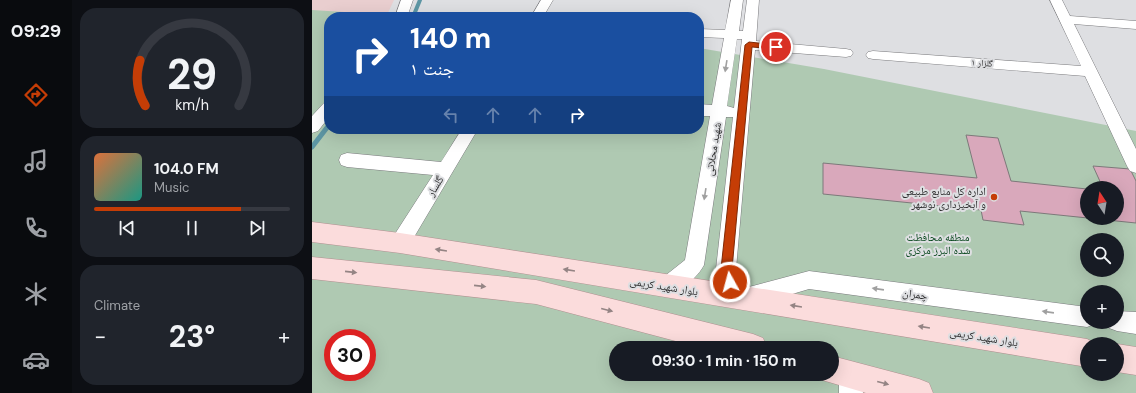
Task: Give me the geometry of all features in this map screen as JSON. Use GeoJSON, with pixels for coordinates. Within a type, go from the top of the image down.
{"type":"FeatureCollection","features":[{"type":"Feature","properties":{"kind":"main road","name":"بلوار شهید کریمی"},"geometry":{"type":"LineString","coordinates":[[312,232],[400,243],[1080,352]]}},
{"type":"Feature","properties":{"kind":"main road"},"geometry":{"type":"LineString","coordinates":[[312,268],[536,292],[726,341]]}},
{"type":"Feature","properties":{"kind":"main road"},"geometry":{"type":"LineString","coordinates":[[1124,359],[1136,361]]}},
{"type":"Feature","properties":{"kind":"main road"},"geometry":{"type":"LineString","coordinates":[[845,379],[919,393]]}},
{"type":"Feature","properties":{"kind":"street"},"geometry":{"type":"LineString","coordinates":[[403,12],[407,0]]}},
{"type":"Feature","properties":{"kind":"street"},"geometry":{"type":"LineString","coordinates":[[539,12],[543,0]]}},
{"type":"Feature","properties":{"kind":"street","name":"شهید محلاتی"},"geometry":{"type":"LineString","coordinates":[[668,286],[694,265],[737,0]]}},
{"type":"Feature","properties":{"kind":"street"},"geometry":{"type":"LineString","coordinates":[[739,297],[726,269],[753,0]]}},
{"type":"Feature","properties":{"kind":"street"},"geometry":{"type":"LineString","coordinates":[[1056,0],[1091,72],[1128,133],[1136,166]]}},
{"type":"Feature","properties":{"kind":"street"},"geometry":{"type":"LineString","coordinates":[[1065,19],[1136,25]]}},
{"type":"Feature","properties":{"kind":"street"},"geometry":{"type":"LineString","coordinates":[[704,33],[731,35],[749,40],[846,53]]}},
{"type":"Feature","properties":{"kind":"street","name":"گلزار ۱"},"geometry":{"type":"LineString","coordinates":[[873,55],[1091,72]]}},
{"type":"Feature","properties":{"kind":"street"},"geometry":{"type":"LineString","coordinates":[[704,110],[742,113]]}},
{"type":"Feature","properties":{"kind":"street"},"geometry":{"type":"LineString","coordinates":[[312,127],[324,113]]}},
{"type":"Feature","properties":{"kind":"street","name":"گلسار"},"geometry":{"type":"LineString","coordinates":[[400,243],[467,134]]}},
{"type":"Feature","properties":{"kind":"street"},"geometry":{"type":"LineString","coordinates":[[347,160],[446,168]]}},
{"type":"Feature","properties":{"kind":"street"},"geometry":{"type":"LineString","coordinates":[[710,168],[736,170]]}},
{"type":"Feature","properties":{"kind":"street","name":"چمران"},"geometry":{"type":"LineString","coordinates":[[739,297],[809,280],[1080,316]]}},
{"type":"Feature","properties":{"kind":"street"},"geometry":{"type":"LineString","coordinates":[[1124,322],[1136,323]]}},
{"type":"Feature","properties":{"kind":"shaded area"},"geometry":{"type":"Polygon","coordinates":[[[312,0],[394,0],[388,12],[324,12],[324,84],[312,85],[312,0]]]}},
{"type":"Feature","properties":{"kind":"green space","name":"منطقه محافظت شده البرز مرکزی"},"geometry":{"type":"Polygon","coordinates":[[[312,10],[344,12],[324,12],[324,134],[704,134],[704,49],[824,69],[1136,131],[1136,393],[312,393],[312,10]]]}},
{"type":"Feature","properties":{"kind":"building"},"geometry":{"type":"Polygon","coordinates":[[[966,135],[998,138],[1011,181],[1080,188],[1080,217],[1020,211],[1024,225],[983,220],[981,210],[823,194],[823,163],[977,178],[966,135]]]}},
{"type":"Feature","properties":{"kind":"building"},"geometry":{"type":"Polygon","coordinates":[[[1093,166],[1130,169],[1136,181],[1136,223],[1124,222],[1124,181],[1100,181],[1093,166]]]}},
{"type":"Feature","properties":{"kind":"waterway"},"geometry":{"type":"LineString","coordinates":[[415,12],[420,0]]}},
{"type":"Feature","properties":{"kind":"waterway"},"geometry":{"type":"LineString","coordinates":[[312,147],[324,131]]}},
{"type":"Feature","properties":{"kind":"place","name":"اداره كل منابع طبيعی و آبخيزداری نوشهر"},"geometry":{"type":"Point","coordinates":[994,197]}},
{"type":"Feature","properties":{"kind":"route"},"geometry":{"type":"LineString","coordinates":[[730,282],[726,269],[749,45],[776,47]]}}]}
